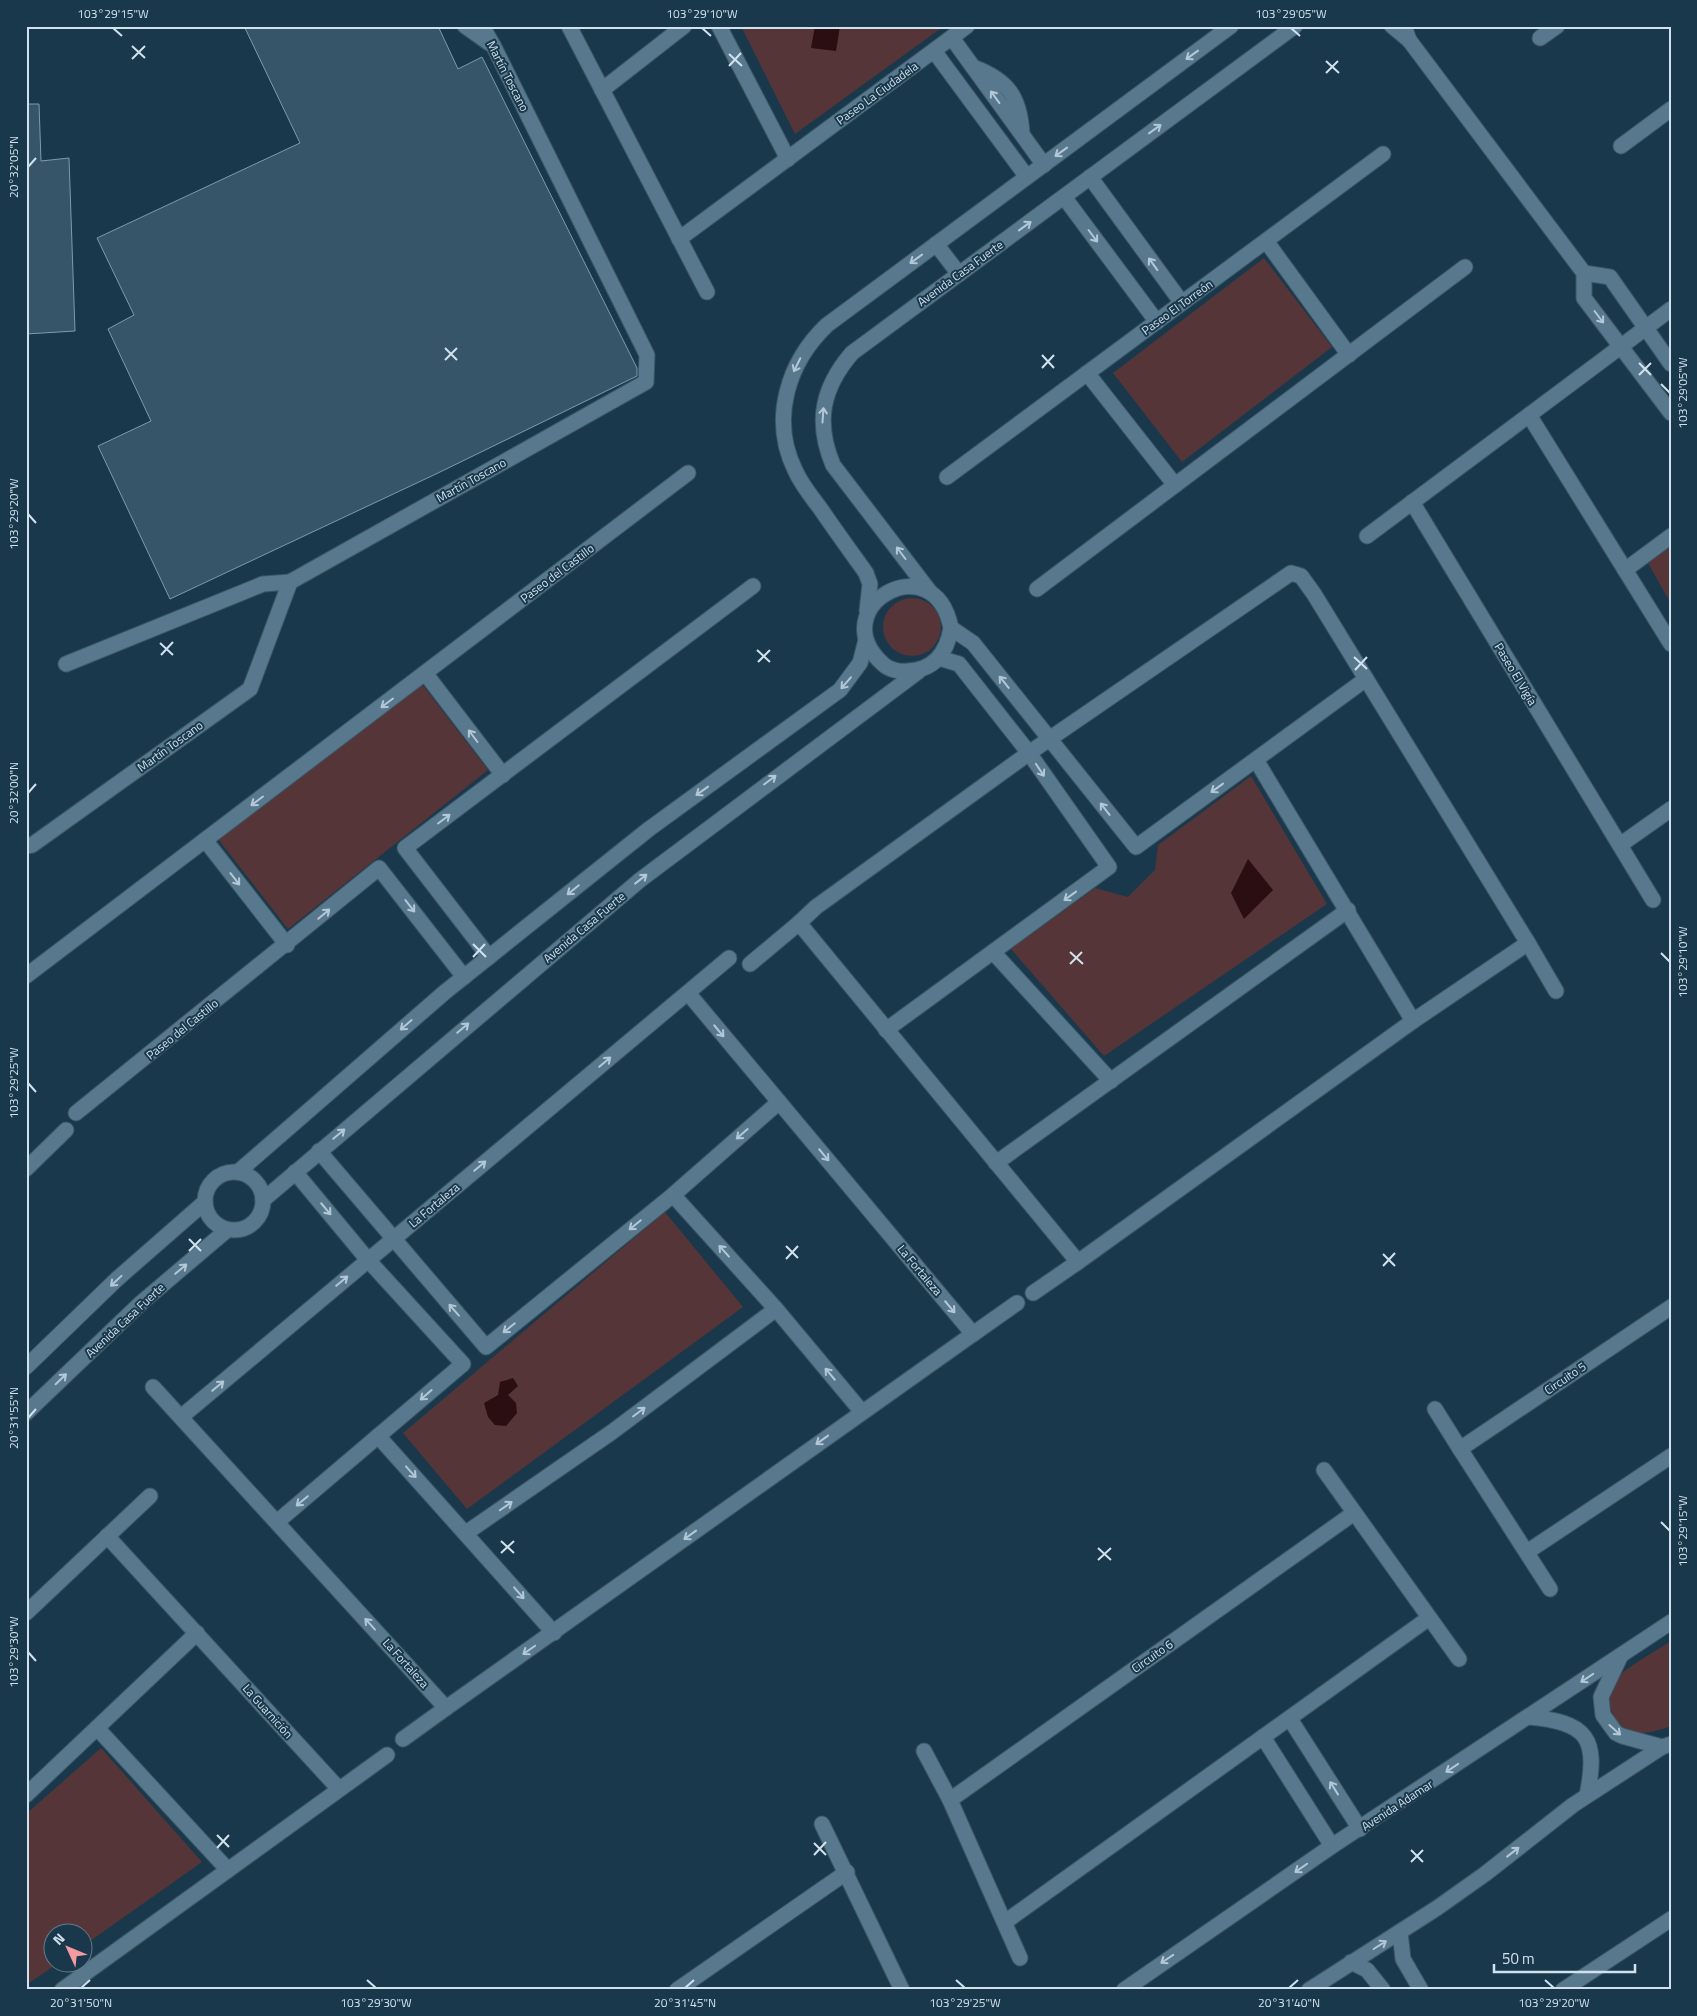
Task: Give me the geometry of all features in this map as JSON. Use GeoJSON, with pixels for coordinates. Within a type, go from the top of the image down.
{"type":"FeatureCollection","features":[{"type":"Feature","properties":{"kind":"street"},"geometry":{"type":"LineString","coordinates":[[465,26],[494,47]]}},
{"type":"Feature","properties":{"kind":"street","name":"Martín Toscano"},"geometry":{"type":"LineString","coordinates":[[26,846],[32,846],[250,689],[290,582],[646,382],[648,355],[482,26]]}},
{"type":"Feature","properties":{"kind":"street"},"geometry":{"type":"LineString","coordinates":[[569,26],[707,292]]}},
{"type":"Feature","properties":{"kind":"street"},"geometry":{"type":"LineString","coordinates":[[602,90],[684,26]]}},
{"type":"Feature","properties":{"kind":"street"},"geometry":{"type":"LineString","coordinates":[[720,26],[788,159]]}},
{"type":"Feature","properties":{"kind":"street","name":"Paseo La Ciudadela"},"geometry":{"type":"LineString","coordinates":[[679,239],[967,26]]}},
{"type":"Feature","properties":{"kind":"street"},"geometry":{"type":"LineString","coordinates":[[867,614],[877,598],[894,588],[912,586],[930,592],[944,607],[951,628],[948,644],[939,658],[930,666],[919,671],[902,672],[886,667],[873,655],[866,640],[864,627],[870,584],[866,574],[795,470],[788,450],[784,421],[786,395],[794,368],[809,342],[827,325],[1231,26]]}},
{"type":"Feature","properties":{"kind":"street","name":"Avenida Casa Fuerte"},"geometry":{"type":"LineString","coordinates":[[930,592],[833,465],[825,446],[823,410],[828,390],[837,370],[852,353],[1295,26]]}},
{"type":"Feature","properties":{"kind":"street"},"geometry":{"type":"LineString","coordinates":[[1392,26],[1407,33],[1584,273],[1584,298],[1671,413]]}},
{"type":"Feature","properties":{"kind":"street"},"geometry":{"type":"LineString","coordinates":[[1540,38],[1557,26]]}},
{"type":"Feature","properties":{"kind":"street"},"geometry":{"type":"LineString","coordinates":[[952,38],[1044,165]]}},
{"type":"Feature","properties":{"kind":"street"},"geometry":{"type":"LineString","coordinates":[[934,51],[1027,177]]}},
{"type":"Feature","properties":{"kind":"street"},"geometry":{"type":"LineString","coordinates":[[1621,146],[1671,109]]}},
{"type":"Feature","properties":{"kind":"street","name":"Paseo El Torreón"},"geometry":{"type":"LineString","coordinates":[[947,477],[1383,154]]}},
{"type":"Feature","properties":{"kind":"street"},"geometry":{"type":"LineString","coordinates":[[1090,177],[1182,303]]}},
{"type":"Feature","properties":{"kind":"street"},"geometry":{"type":"LineString","coordinates":[[1064,197],[1157,322]]}},
{"type":"Feature","properties":{"kind":"street"},"geometry":{"type":"LineString","coordinates":[[1266,240],[1349,355]]}},
{"type":"Feature","properties":{"kind":"street"},"geometry":{"type":"LineString","coordinates":[[936,244],[958,274]]}},
{"type":"Feature","properties":{"kind":"street"},"geometry":{"type":"LineString","coordinates":[[1037,589],[1466,267]]}},
{"type":"Feature","properties":{"kind":"street"},"geometry":{"type":"LineString","coordinates":[[1584,273],[1610,277],[1671,364]]}},
{"type":"Feature","properties":{"kind":"street"},"geometry":{"type":"LineString","coordinates":[[1367,536],[1671,309]]}},
{"type":"Feature","properties":{"kind":"street"},"geometry":{"type":"LineString","coordinates":[[1087,374],[1175,486]]}},
{"type":"Feature","properties":{"kind":"street"},"geometry":{"type":"LineString","coordinates":[[1529,415],[1671,644]]}},
{"type":"Feature","properties":{"kind":"street","name":"Paseo del Castillo"},"geometry":{"type":"LineString","coordinates":[[26,976],[688,473]]}},
{"type":"Feature","properties":{"kind":"street","name":"Paseo El Vigía"},"geometry":{"type":"LineString","coordinates":[[1412,502],[1653,900]]}},
{"type":"Feature","properties":{"kind":"street"},"geometry":{"type":"LineString","coordinates":[[1625,570],[1671,536]]}},
{"type":"Feature","properties":{"kind":"street"},"geometry":{"type":"LineString","coordinates":[[750,964],[816,907],[1029,753],[1291,573],[1301,576],[1314,594],[1556,990]]}},
{"type":"Feature","properties":{"kind":"street"},"geometry":{"type":"LineString","coordinates":[[66,664],[263,584],[290,582]]}},
{"type":"Feature","properties":{"kind":"street"},"geometry":{"type":"LineString","coordinates":[[489,957],[405,848],[753,586]]}},
{"type":"Feature","properties":{"kind":"street"},"geometry":{"type":"LineString","coordinates":[[951,628],[973,643],[1136,847],[1366,679]]}},
{"type":"Feature","properties":{"kind":"street"},"geometry":{"type":"LineString","coordinates":[[238,1172],[464,977],[649,829],[840,690],[860,663],[866,640]]}},
{"type":"Feature","properties":{"kind":"street"},"geometry":{"type":"LineString","coordinates":[[886,1030],[1109,866],[1029,753],[959,664],[939,658]]}},
{"type":"Feature","properties":{"kind":"street","name":"Avenida Casa Fuerte"},"geometry":{"type":"LineString","coordinates":[[263,1200],[640,880],[919,671]]}},
{"type":"Feature","properties":{"kind":"street"},"geometry":{"type":"LineString","coordinates":[[425,673],[503,774]]}},
{"type":"Feature","properties":{"kind":"street"},"geometry":{"type":"LineString","coordinates":[[1256,760],[1348,910],[1413,1021]]}},
{"type":"Feature","properties":{"kind":"street"},"geometry":{"type":"LineString","coordinates":[[1620,845],[1671,809]]}},
{"type":"Feature","properties":{"kind":"street"},"geometry":{"type":"LineString","coordinates":[[205,840],[287,945]]}},
{"type":"Feature","properties":{"kind":"street","name":"Paseo del Castillo"},"geometry":{"type":"LineString","coordinates":[[76,1113],[287,945],[379,868],[464,977]]}},
{"type":"Feature","properties":{"kind":"street"},"geometry":{"type":"LineString","coordinates":[[996,1163],[1348,910]]}},
{"type":"Feature","properties":{"kind":"street"},"geometry":{"type":"LineString","coordinates":[[799,923],[1078,1262]]}},
{"type":"Feature","properties":{"kind":"street"},"geometry":{"type":"LineString","coordinates":[[1033,1293],[1413,1021],[1528,943]]}},
{"type":"Feature","properties":{"kind":"street"},"geometry":{"type":"LineString","coordinates":[[993,952],[1110,1081]]}},
{"type":"Feature","properties":{"kind":"street","name":"La Fortaleza"},"geometry":{"type":"LineString","coordinates":[[180,1417],[729,958]]}},
{"type":"Feature","properties":{"kind":"street","name":"La Fortaleza"},"geometry":{"type":"LineString","coordinates":[[688,994],[973,1334]]}},
{"type":"Feature","properties":{"kind":"street"},"geometry":{"type":"LineString","coordinates":[[319,1151],[486,1347],[673,1195],[779,1102]]}},
{"type":"Feature","properties":{"kind":"street"},"geometry":{"type":"LineString","coordinates":[[26,1169],[66,1130]]}},
{"type":"Feature","properties":{"kind":"street"},"geometry":{"type":"LineString","coordinates":[[238,1172],[248,1175],[256,1182],[261,1190],[263,1200],[261,1211],[256,1220],[243,1229],[227,1230],[216,1224],[207,1214],[204,1202],[206,1192],[218,1176],[238,1172]]}},
{"type":"Feature","properties":{"kind":"street"},"geometry":{"type":"LineString","coordinates":[[277,1522],[463,1364],[368,1260],[295,1172]]}},
{"type":"Feature","properties":{"kind":"street"},"geometry":{"type":"LineString","coordinates":[[673,1195],[776,1309],[862,1412]]}},
{"type":"Feature","properties":{"kind":"street"},"geometry":{"type":"LineString","coordinates":[[26,1367],[117,1279],[204,1202]]}},
{"type":"Feature","properties":{"kind":"street","name":"Avenida Casa Fuerte"},"geometry":{"type":"LineString","coordinates":[[26,1413],[141,1303],[227,1230]]}},
{"type":"Feature","properties":{"kind":"street"},"geometry":{"type":"LineString","coordinates":[[403,1739],[1017,1303]]}},
{"type":"Feature","properties":{"kind":"street","name":"Circuito 5"},"geometry":{"type":"LineString","coordinates":[[1460,1449],[1671,1307]]}},
{"type":"Feature","properties":{"kind":"street"},"geometry":{"type":"LineString","coordinates":[[466,1533],[612,1432],[776,1309]]}},
{"type":"Feature","properties":{"kind":"street","name":"La Fortaleza"},"geometry":{"type":"LineString","coordinates":[[153,1387],[446,1708]]}},
{"type":"Feature","properties":{"kind":"street"},"geometry":{"type":"LineString","coordinates":[[1435,1409],[1550,1589]]}},
{"type":"Feature","properties":{"kind":"street"},"geometry":{"type":"LineString","coordinates":[[378,1436],[554,1633]]}},
{"type":"Feature","properties":{"kind":"street"},"geometry":{"type":"LineString","coordinates":[[1526,1552],[1671,1456]]}},
{"type":"Feature","properties":{"kind":"street"},"geometry":{"type":"LineString","coordinates":[[1324,1470],[1459,1659]]}},
{"type":"Feature","properties":{"kind":"street"},"geometry":{"type":"LineString","coordinates":[[26,1613],[150,1496]]}},
{"type":"Feature","properties":{"kind":"street","name":"Circuito 6"},"geometry":{"type":"LineString","coordinates":[[950,1800],[1354,1513]]}},
{"type":"Feature","properties":{"kind":"street","name":"La Guarnición"},"geometry":{"type":"LineString","coordinates":[[107,1536],[339,1789]]}},
{"type":"Feature","properties":{"kind":"street"},"geometry":{"type":"LineString","coordinates":[[1005,1922],[1429,1618]]}},
{"type":"Feature","properties":{"kind":"street","name":"Avenida Adamar"},"geometry":{"type":"LineString","coordinates":[[1124,1990],[1332,1846],[1671,1622]]}},
{"type":"Feature","properties":{"kind":"street"},"geometry":{"type":"LineString","coordinates":[[26,1795],[197,1633]]}},
{"type":"Feature","properties":{"kind":"street"},"geometry":{"type":"LineString","coordinates":[[1620,1655],[1602,1697],[1603,1715],[1612,1728],[1622,1736],[1666,1746]]}},
{"type":"Feature","properties":{"kind":"street"},"geometry":{"type":"LineString","coordinates":[[1529,1717],[1559,1720],[1580,1731],[1591,1747],[1592,1772],[1587,1796]]}},
{"type":"Feature","properties":{"kind":"street"},"geometry":{"type":"LineString","coordinates":[[1290,1719],[1360,1829]]}},
{"type":"Feature","properties":{"kind":"street"},"geometry":{"type":"LineString","coordinates":[[97,1728],[228,1870]]}},
{"type":"Feature","properties":{"kind":"street"},"geometry":{"type":"LineString","coordinates":[[1263,1737],[1332,1846]]}},
{"type":"Feature","properties":{"kind":"street"},"geometry":{"type":"LineString","coordinates":[[1309,1990],[1400,1932],[1485,1874],[1587,1796],[1666,1746]]}},
{"type":"Feature","properties":{"kind":"street"},"geometry":{"type":"LineString","coordinates":[[924,1751],[950,1800],[1020,1958]]}},
{"type":"Feature","properties":{"kind":"street"},"geometry":{"type":"LineString","coordinates":[[62,1990],[387,1755]]}},
{"type":"Feature","properties":{"kind":"street"},"geometry":{"type":"LineString","coordinates":[[822,1824],[847,1872],[898,1988]]}},
{"type":"Feature","properties":{"kind":"street"},"geometry":{"type":"LineString","coordinates":[[677,1990],[847,1872]]}},
{"type":"Feature","properties":{"kind":"street"},"geometry":{"type":"LineString","coordinates":[[1563,1990],[1671,1919]]}},
{"type":"Feature","properties":{"kind":"street"},"geometry":{"type":"LineString","coordinates":[[1400,1932],[1403,1960],[1421,1990]]}},
{"type":"Feature","properties":{"kind":"street"},"geometry":{"type":"LineString","coordinates":[[1351,1962],[1366,1970],[1383,1990]]}},
{"type":"Feature","properties":{"kind":"shaded area"},"geometry":{"type":"Polygon","coordinates":[[[741,26],[944,26],[795,134],[741,26]]]}},
{"type":"Feature","properties":{"kind":"shaded area"},"geometry":{"type":"Polygon","coordinates":[[[815,26],[840,26],[836,51],[811,48],[815,26]]]}},
{"type":"Feature","properties":{"kind":"shaded area"},"geometry":{"type":"Polygon","coordinates":[[[1264,258],[1332,347],[1182,462],[1113,373],[1264,258]]]}},
{"type":"Feature","properties":{"kind":"shaded area"},"geometry":{"type":"Polygon","coordinates":[[[1671,546],[1671,604],[1648,563],[1671,546]]]}},
{"type":"Feature","properties":{"kind":"shaded area"},"geometry":{"type":"Polygon","coordinates":[[[912,598],[923,600],[936,611],[941,627],[939,638],[928,651],[912,656],[901,654],[888,643],[883,627],[885,616],[896,603],[912,598]]]}},
{"type":"Feature","properties":{"kind":"shaded area"},"geometry":{"type":"Polygon","coordinates":[[[421,683],[488,770],[288,929],[218,839],[421,683]]]}},
{"type":"Feature","properties":{"kind":"shaded area"},"geometry":{"type":"Polygon","coordinates":[[[1251,776],[1327,904],[1104,1056],[1011,949],[1095,888],[1128,897],[1155,870],[1158,845],[1251,776]]]}},
{"type":"Feature","properties":{"kind":"shaded area"},"geometry":{"type":"Polygon","coordinates":[[[1248,859],[1273,890],[1244,919],[1231,893],[1248,859]]]}},
{"type":"Feature","properties":{"kind":"shaded area"},"geometry":{"type":"Polygon","coordinates":[[[665,1212],[743,1307],[467,1509],[403,1433],[665,1212]]]}},
{"type":"Feature","properties":{"kind":"shaded area"},"geometry":{"type":"Polygon","coordinates":[[[513,1378],[518,1386],[508,1395],[516,1403],[517,1413],[506,1426],[495,1425],[488,1417],[484,1403],[498,1395],[500,1382],[513,1378]]]}},
{"type":"Feature","properties":{"kind":"shaded area"},"geometry":{"type":"Polygon","coordinates":[[[1671,1641],[1671,1726],[1643,1733],[1626,1729],[1615,1719],[1610,1704],[1609,1696],[1614,1681],[1632,1666],[1671,1641]]]}},
{"type":"Feature","properties":{"kind":"shaded area"},"geometry":{"type":"Polygon","coordinates":[[[101,1748],[202,1862],[92,1940],[92,1924],[42,1924],[42,1974],[26,1985],[26,1814],[101,1748]]]}},
{"type":"Feature","properties":{"kind":"building"},"geometry":{"type":"Polygon","coordinates":[[[244,26],[438,26],[458,69],[482,57],[637,368],[637,376],[438,473],[170,599],[98,446],[151,421],[108,329],[134,315],[97,238],[300,143],[244,26]]]}},
{"type":"Feature","properties":{"kind":"building"},"geometry":{"type":"Polygon","coordinates":[[[26,104],[39,104],[41,161],[69,158],[75,331],[26,334],[26,104]]]}}]}
